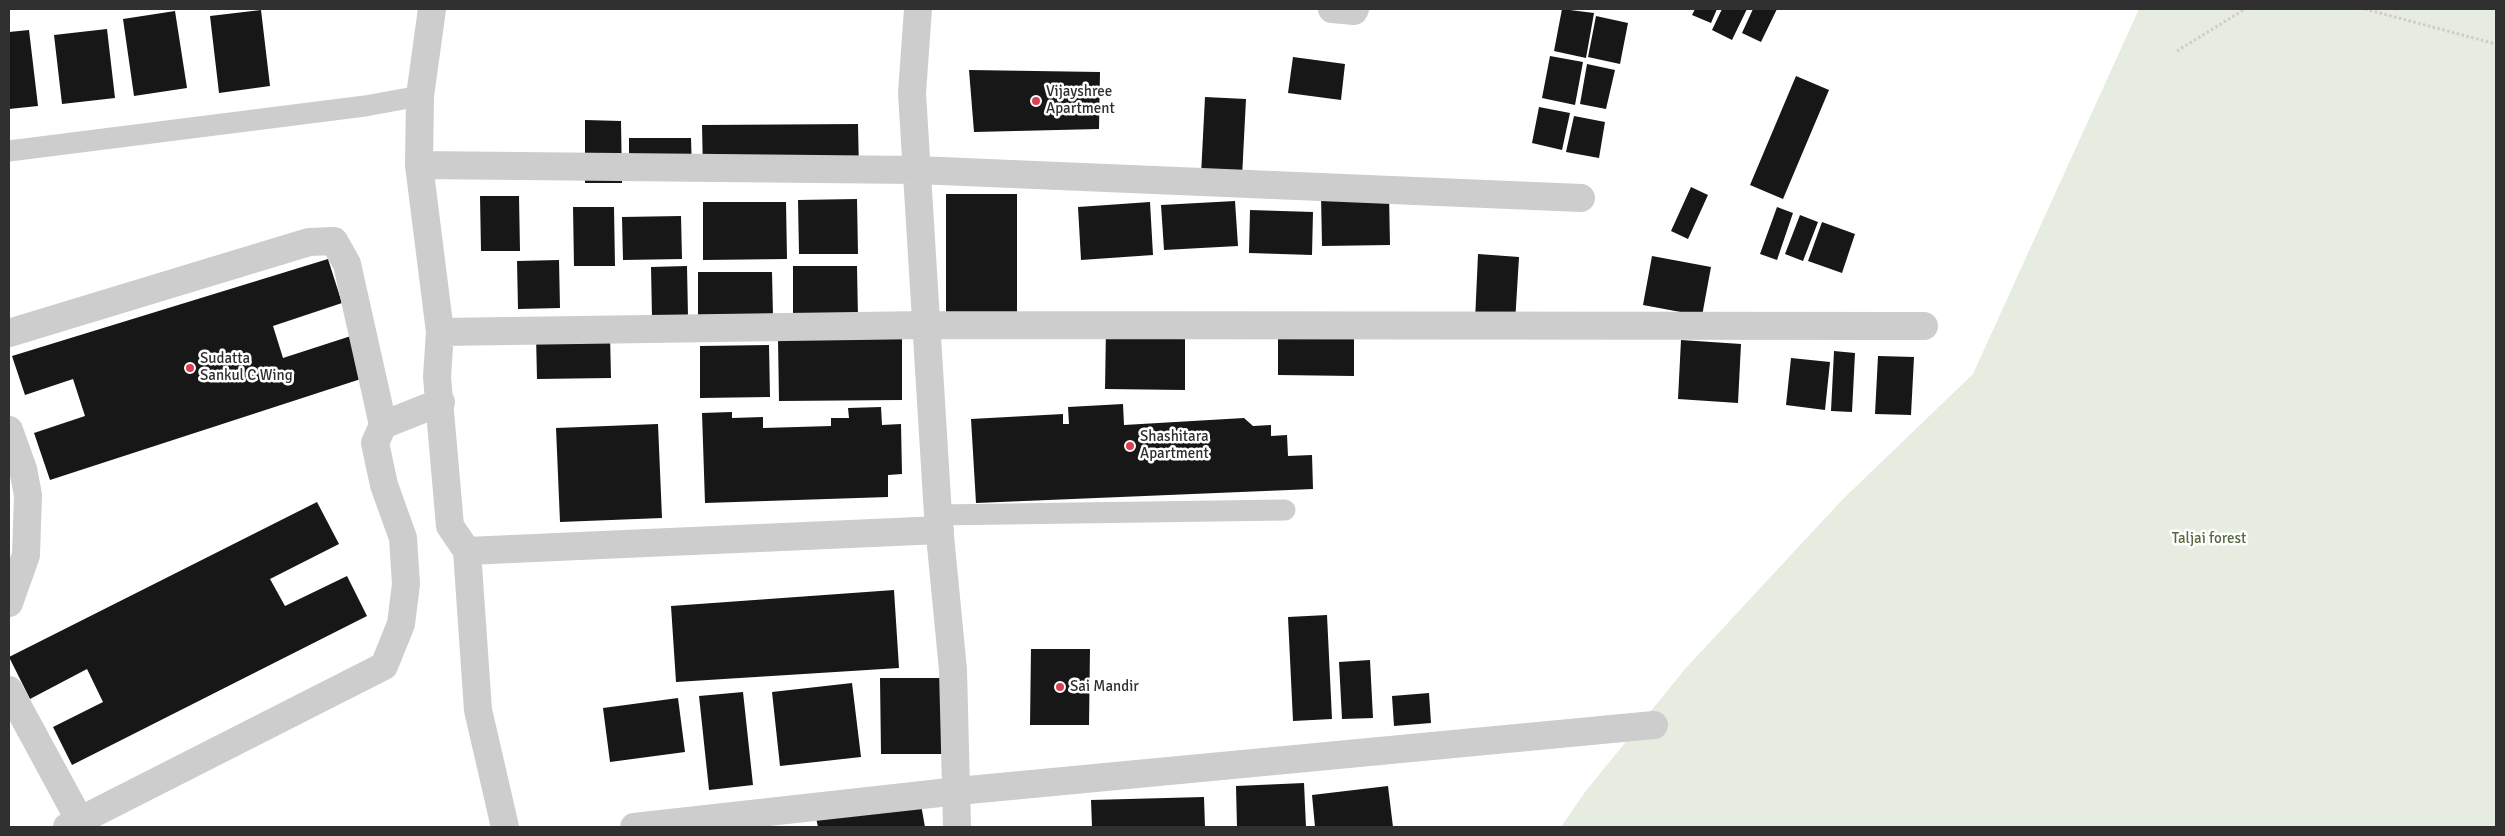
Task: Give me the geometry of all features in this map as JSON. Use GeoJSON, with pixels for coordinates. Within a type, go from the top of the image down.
{"type":"FeatureCollection","features":[{"type":"Feature","properties":{"kind":"street"},"geometry":{"type":"LineString","coordinates":[[432,9],[420,96],[419,165],[452,332],[437,377],[441,402],[450,526],[467,551],[478,710],[505,827]]}},
{"type":"Feature","properties":{"kind":"street"},"geometry":{"type":"LineString","coordinates":[[918,9],[912,93],[939,522],[953,670],[958,791],[957,827]]}},
{"type":"Feature","properties":{"kind":"street"},"geometry":{"type":"LineString","coordinates":[[1332,9],[1354,11],[1355,9]]}},
{"type":"Feature","properties":{"kind":"street"},"geometry":{"type":"LineString","coordinates":[[419,165],[917,170],[1581,198]]}},
{"type":"Feature","properties":{"kind":"street"},"geometry":{"type":"LineString","coordinates":[[9,333],[309,242],[334,241],[348,264],[383,425],[375,443],[384,485],[403,538],[406,584],[401,624],[384,666],[74,824],[9,690]]}},
{"type":"Feature","properties":{"kind":"street"},"geometry":{"type":"LineString","coordinates":[[452,332],[926,325],[1924,326]]}},
{"type":"Feature","properties":{"kind":"street"},"geometry":{"type":"LineString","coordinates":[[383,425],[441,402]]}},
{"type":"Feature","properties":{"kind":"street"},"geometry":{"type":"LineString","coordinates":[[9,430],[23,469],[28,495],[26,555],[9,603]]}},
{"type":"Feature","properties":{"kind":"street"},"geometry":{"type":"LineString","coordinates":[[467,551],[939,522]]}},
{"type":"Feature","properties":{"kind":"street"},"geometry":{"type":"LineString","coordinates":[[634,827],[958,791],[1654,725]]}},
{"type":"Feature","properties":{"kind":"lane"},"geometry":{"type":"LineString","coordinates":[[9,151],[365,106],[420,96]]}},
{"type":"Feature","properties":{"kind":"lane"},"geometry":{"type":"LineString","coordinates":[[939,522],[1285,510]]}},
{"type":"Feature","properties":{"kind":"path"},"geometry":{"type":"LineString","coordinates":[[2177,51],[2245,9]]}},
{"type":"Feature","properties":{"kind":"path"},"geometry":{"type":"LineString","coordinates":[[2364,9],[2496,44]]}},
{"type":"Feature","properties":{"kind":"green space","name":"Taljai forest"},"geometry":{"type":"Polygon","coordinates":[[[2139,9],[2496,9],[2496,827],[1561,827],[1585,792],[1685,669],[1842,500],[1973,374],[2139,9]]]}},
{"type":"Feature","properties":{"kind":"building"},"geometry":{"type":"Polygon","coordinates":[[[1562,9],[1594,13],[1586,58],[1554,51],[1562,9]]]}},
{"type":"Feature","properties":{"kind":"building"},"geometry":{"type":"Polygon","coordinates":[[[1695,9],[1717,9],[1711,23],[1692,15],[1695,9]]]}},
{"type":"Feature","properties":{"kind":"building"},"geometry":{"type":"Polygon","coordinates":[[[1722,9],[1747,9],[1732,40],[1712,30],[1722,9]]]}},
{"type":"Feature","properties":{"kind":"building"},"geometry":{"type":"Polygon","coordinates":[[[1753,9],[1777,9],[1761,42],[1742,33],[1753,9]]]}},
{"type":"Feature","properties":{"kind":"building"},"geometry":{"type":"Polygon","coordinates":[[[261,10],[270,86],[219,93],[210,16],[261,10]]]}},
{"type":"Feature","properties":{"kind":"building"},"geometry":{"type":"Polygon","coordinates":[[[175,11],[187,88],[134,96],[123,19],[175,11]]]}},
{"type":"Feature","properties":{"kind":"building"},"geometry":{"type":"Polygon","coordinates":[[[1596,16],[1628,23],[1620,64],[1588,57],[1596,16]]]}},
{"type":"Feature","properties":{"kind":"building"},"geometry":{"type":"Polygon","coordinates":[[[107,29],[115,98],[62,104],[54,35],[107,29]]]}},
{"type":"Feature","properties":{"kind":"building"},"geometry":{"type":"Polygon","coordinates":[[[29,30],[38,106],[9,109],[9,32],[29,30]]]}},
{"type":"Feature","properties":{"kind":"building"},"geometry":{"type":"Polygon","coordinates":[[[1550,56],[1583,62],[1575,105],[1542,98],[1550,56]]]}},
{"type":"Feature","properties":{"kind":"building"},"geometry":{"type":"Polygon","coordinates":[[[1293,57],[1345,64],[1341,100],[1288,93],[1293,57]]]}},
{"type":"Feature","properties":{"kind":"building"},"geometry":{"type":"Polygon","coordinates":[[[1587,64],[1615,70],[1606,109],[1580,104],[1587,64]]]}},
{"type":"Feature","properties":{"kind":"building","name":"Vijayshree Apartment"},"geometry":{"type":"Polygon","coordinates":[[[969,70],[1100,72],[1099,129],[974,132],[969,70]]]}},
{"type":"Feature","properties":{"kind":"building"},"geometry":{"type":"Polygon","coordinates":[[[1796,76],[1829,90],[1783,199],[1750,185],[1796,76]]]}},
{"type":"Feature","properties":{"kind":"building"},"geometry":{"type":"Polygon","coordinates":[[[1205,97],[1246,99],[1242,177],[1201,175],[1205,97]]]}},
{"type":"Feature","properties":{"kind":"building"},"geometry":{"type":"Polygon","coordinates":[[[1539,107],[1570,113],[1562,150],[1532,143],[1539,107]]]}},
{"type":"Feature","properties":{"kind":"building"},"geometry":{"type":"Polygon","coordinates":[[[1574,116],[1605,122],[1599,158],[1566,152],[1574,116]]]}},
{"type":"Feature","properties":{"kind":"building"},"geometry":{"type":"Polygon","coordinates":[[[585,120],[621,121],[622,183],[585,183],[585,120]]]}},
{"type":"Feature","properties":{"kind":"building"},"geometry":{"type":"Polygon","coordinates":[[[858,124],[859,171],[703,173],[702,125],[858,124]]]}},
{"type":"Feature","properties":{"kind":"building"},"geometry":{"type":"Polygon","coordinates":[[[629,138],[691,138],[692,171],[629,172],[629,138]]]}},
{"type":"Feature","properties":{"kind":"building"},"geometry":{"type":"Polygon","coordinates":[[[1691,187],[1708,195],[1688,239],[1671,231],[1691,187]]]}},
{"type":"Feature","properties":{"kind":"building"},"geometry":{"type":"Polygon","coordinates":[[[946,194],[1017,194],[1017,317],[946,317],[946,194]]]}},
{"type":"Feature","properties":{"kind":"building"},"geometry":{"type":"Polygon","coordinates":[[[1321,194],[1389,194],[1390,245],[1322,246],[1321,194]]]}},
{"type":"Feature","properties":{"kind":"building"},"geometry":{"type":"Polygon","coordinates":[[[480,196],[519,196],[520,251],[481,251],[480,196]]]}},
{"type":"Feature","properties":{"kind":"building"},"geometry":{"type":"Polygon","coordinates":[[[857,199],[858,254],[799,254],[798,200],[857,199]]]}},
{"type":"Feature","properties":{"kind":"building"},"geometry":{"type":"Polygon","coordinates":[[[1235,201],[1238,246],[1164,250],[1161,205],[1235,201]]]}},
{"type":"Feature","properties":{"kind":"building"},"geometry":{"type":"Polygon","coordinates":[[[703,202],[786,202],[787,259],[703,260],[703,202]]]}},
{"type":"Feature","properties":{"kind":"building"},"geometry":{"type":"Polygon","coordinates":[[[1150,202],[1153,255],[1081,260],[1078,207],[1150,202]]]}},
{"type":"Feature","properties":{"kind":"building"},"geometry":{"type":"Polygon","coordinates":[[[573,207],[614,207],[615,266],[574,266],[573,207]]]}},
{"type":"Feature","properties":{"kind":"building"},"geometry":{"type":"Polygon","coordinates":[[[1777,207],[1793,213],[1777,260],[1760,254],[1777,207]]]}},
{"type":"Feature","properties":{"kind":"building"},"geometry":{"type":"Polygon","coordinates":[[[1250,210],[1313,212],[1312,255],[1249,253],[1250,210]]]}},
{"type":"Feature","properties":{"kind":"building"},"geometry":{"type":"Polygon","coordinates":[[[1800,215],[1818,222],[1803,261],[1785,254],[1800,215]]]}},
{"type":"Feature","properties":{"kind":"building"},"geometry":{"type":"Polygon","coordinates":[[[681,216],[682,259],[623,260],[622,217],[681,216]]]}},
{"type":"Feature","properties":{"kind":"building"},"geometry":{"type":"Polygon","coordinates":[[[1822,222],[1855,234],[1842,273],[1808,261],[1822,222]]]}},
{"type":"Feature","properties":{"kind":"building"},"geometry":{"type":"Polygon","coordinates":[[[1478,254],[1519,257],[1515,323],[1475,321],[1478,254]]]}},
{"type":"Feature","properties":{"kind":"building"},"geometry":{"type":"Polygon","coordinates":[[[1652,256],[1711,267],[1702,316],[1643,305],[1652,256]]]}},
{"type":"Feature","properties":{"kind":"building","name":"Sudatta Sankul C Wing"},"geometry":{"type":"Polygon","coordinates":[[[328,259],[342,303],[273,326],[283,358],[354,335],[367,377],[50,480],[34,433],[85,416],[73,379],[25,395],[12,356],[328,259]]]}},
{"type":"Feature","properties":{"kind":"building"},"geometry":{"type":"Polygon","coordinates":[[[559,260],[560,308],[518,309],[517,261],[559,260]]]}},
{"type":"Feature","properties":{"kind":"building"},"geometry":{"type":"Polygon","coordinates":[[[687,266],[688,317],[652,318],[651,267],[687,266]]]}},
{"type":"Feature","properties":{"kind":"building"},"geometry":{"type":"Polygon","coordinates":[[[793,266],[857,266],[858,319],[793,320],[793,266]]]}},
{"type":"Feature","properties":{"kind":"building"},"geometry":{"type":"Polygon","coordinates":[[[698,272],[772,272],[773,316],[698,316],[698,272]]]}},
{"type":"Feature","properties":{"kind":"building"},"geometry":{"type":"Polygon","coordinates":[[[1106,328],[1185,329],[1185,390],[1105,389],[1106,328]]]}},
{"type":"Feature","properties":{"kind":"building"},"geometry":{"type":"Polygon","coordinates":[[[1278,331],[1354,331],[1354,376],[1278,375],[1278,331]]]}},
{"type":"Feature","properties":{"kind":"building"},"geometry":{"type":"Polygon","coordinates":[[[610,334],[611,378],[537,379],[536,335],[610,334]]]}},
{"type":"Feature","properties":{"kind":"building"},"geometry":{"type":"Polygon","coordinates":[[[902,338],[902,400],[779,401],[778,339],[902,338]]]}},
{"type":"Feature","properties":{"kind":"building"},"geometry":{"type":"Polygon","coordinates":[[[1681,340],[1741,344],[1738,403],[1678,399],[1681,340]]]}},
{"type":"Feature","properties":{"kind":"building"},"geometry":{"type":"Polygon","coordinates":[[[769,345],[770,397],[700,398],[700,346],[769,345]]]}},
{"type":"Feature","properties":{"kind":"building"},"geometry":{"type":"Polygon","coordinates":[[[1834,351],[1855,353],[1852,412],[1831,411],[1834,351]]]}},
{"type":"Feature","properties":{"kind":"building"},"geometry":{"type":"Polygon","coordinates":[[[1878,356],[1914,357],[1911,415],[1875,414],[1878,356]]]}},
{"type":"Feature","properties":{"kind":"building"},"geometry":{"type":"Polygon","coordinates":[[[1791,358],[1830,362],[1825,410],[1786,405],[1791,358]]]}},
{"type":"Feature","properties":{"kind":"building","name":"Shashitara Apartment"},"geometry":{"type":"Polygon","coordinates":[[[1123,404],[1124,425],[1244,418],[1253,426],[1271,425],[1271,436],[1287,435],[1288,456],[1312,455],[1313,489],[976,503],[971,419],[1063,414],[1063,424],[1069,424],[1068,407],[1123,404]]]}},
{"type":"Feature","properties":{"kind":"building"},"geometry":{"type":"Polygon","coordinates":[[[881,407],[882,425],[901,424],[902,474],[888,475],[888,497],[705,503],[702,413],[732,412],[732,418],[763,417],[763,428],[831,426],[831,418],[849,418],[848,408],[881,407]]]}},
{"type":"Feature","properties":{"kind":"building"},"geometry":{"type":"Polygon","coordinates":[[[658,424],[662,518],[560,522],[556,428],[658,424]]]}},
{"type":"Feature","properties":{"kind":"building"},"geometry":{"type":"Polygon","coordinates":[[[317,502],[339,544],[270,579],[285,606],[347,576],[367,616],[72,765],[53,727],[103,702],[87,669],[30,699],[9,657],[317,502]]]}},
{"type":"Feature","properties":{"kind":"building"},"geometry":{"type":"Polygon","coordinates":[[[894,590],[899,668],[676,682],[671,606],[894,590]]]}},
{"type":"Feature","properties":{"kind":"building"},"geometry":{"type":"Polygon","coordinates":[[[1327,615],[1332,719],[1293,721],[1288,617],[1327,615]]]}},
{"type":"Feature","properties":{"kind":"building","name":"Sai Mandir"},"geometry":{"type":"Polygon","coordinates":[[[1031,649],[1090,649],[1089,725],[1030,725],[1031,649]]]}},
{"type":"Feature","properties":{"kind":"building"},"geometry":{"type":"Polygon","coordinates":[[[1370,660],[1373,718],[1342,719],[1339,662],[1370,660]]]}},
{"type":"Feature","properties":{"kind":"building"},"geometry":{"type":"Polygon","coordinates":[[[880,678],[940,678],[942,754],[881,754],[880,678]]]}},
{"type":"Feature","properties":{"kind":"building"},"geometry":{"type":"Polygon","coordinates":[[[852,683],[861,757],[780,766],[772,692],[852,683]]]}},
{"type":"Feature","properties":{"kind":"building"},"geometry":{"type":"Polygon","coordinates":[[[743,692],[753,785],[709,790],[699,696],[743,692]]]}},
{"type":"Feature","properties":{"kind":"building"},"geometry":{"type":"Polygon","coordinates":[[[1429,693],[1431,723],[1394,726],[1392,696],[1429,693]]]}},
{"type":"Feature","properties":{"kind":"building"},"geometry":{"type":"Polygon","coordinates":[[[678,698],[685,752],[610,762],[603,708],[678,698]]]}},
{"type":"Feature","properties":{"kind":"building"},"geometry":{"type":"Polygon","coordinates":[[[1304,783],[1306,827],[1237,827],[1236,786],[1304,783]]]}},
{"type":"Feature","properties":{"kind":"building"},"geometry":{"type":"Polygon","coordinates":[[[1388,786],[1393,827],[1315,827],[1312,795],[1388,786]]]}},
{"type":"Feature","properties":{"kind":"building"},"geometry":{"type":"Polygon","coordinates":[[[1204,797],[1205,827],[1092,827],[1091,800],[1204,797]]]}},
{"type":"Feature","properties":{"kind":"building"},"geometry":{"type":"Polygon","coordinates":[[[920,799],[925,827],[818,827],[816,818],[920,799]]]}},
{"type":"Feature","properties":{"kind":"place","name":"Vijayshree Apartment"},"geometry":{"type":"Point","coordinates":[1036,101]}},
{"type":"Feature","properties":{"kind":"place","name":"Sudatta Sankul C Wing"},"geometry":{"type":"Point","coordinates":[190,368]}},
{"type":"Feature","properties":{"kind":"place","name":"Shashitara Apartment"},"geometry":{"type":"Point","coordinates":[1130,446]}},
{"type":"Feature","properties":{"kind":"place","name":"Sai Mandir"},"geometry":{"type":"Point","coordinates":[1060,687]}}]}
